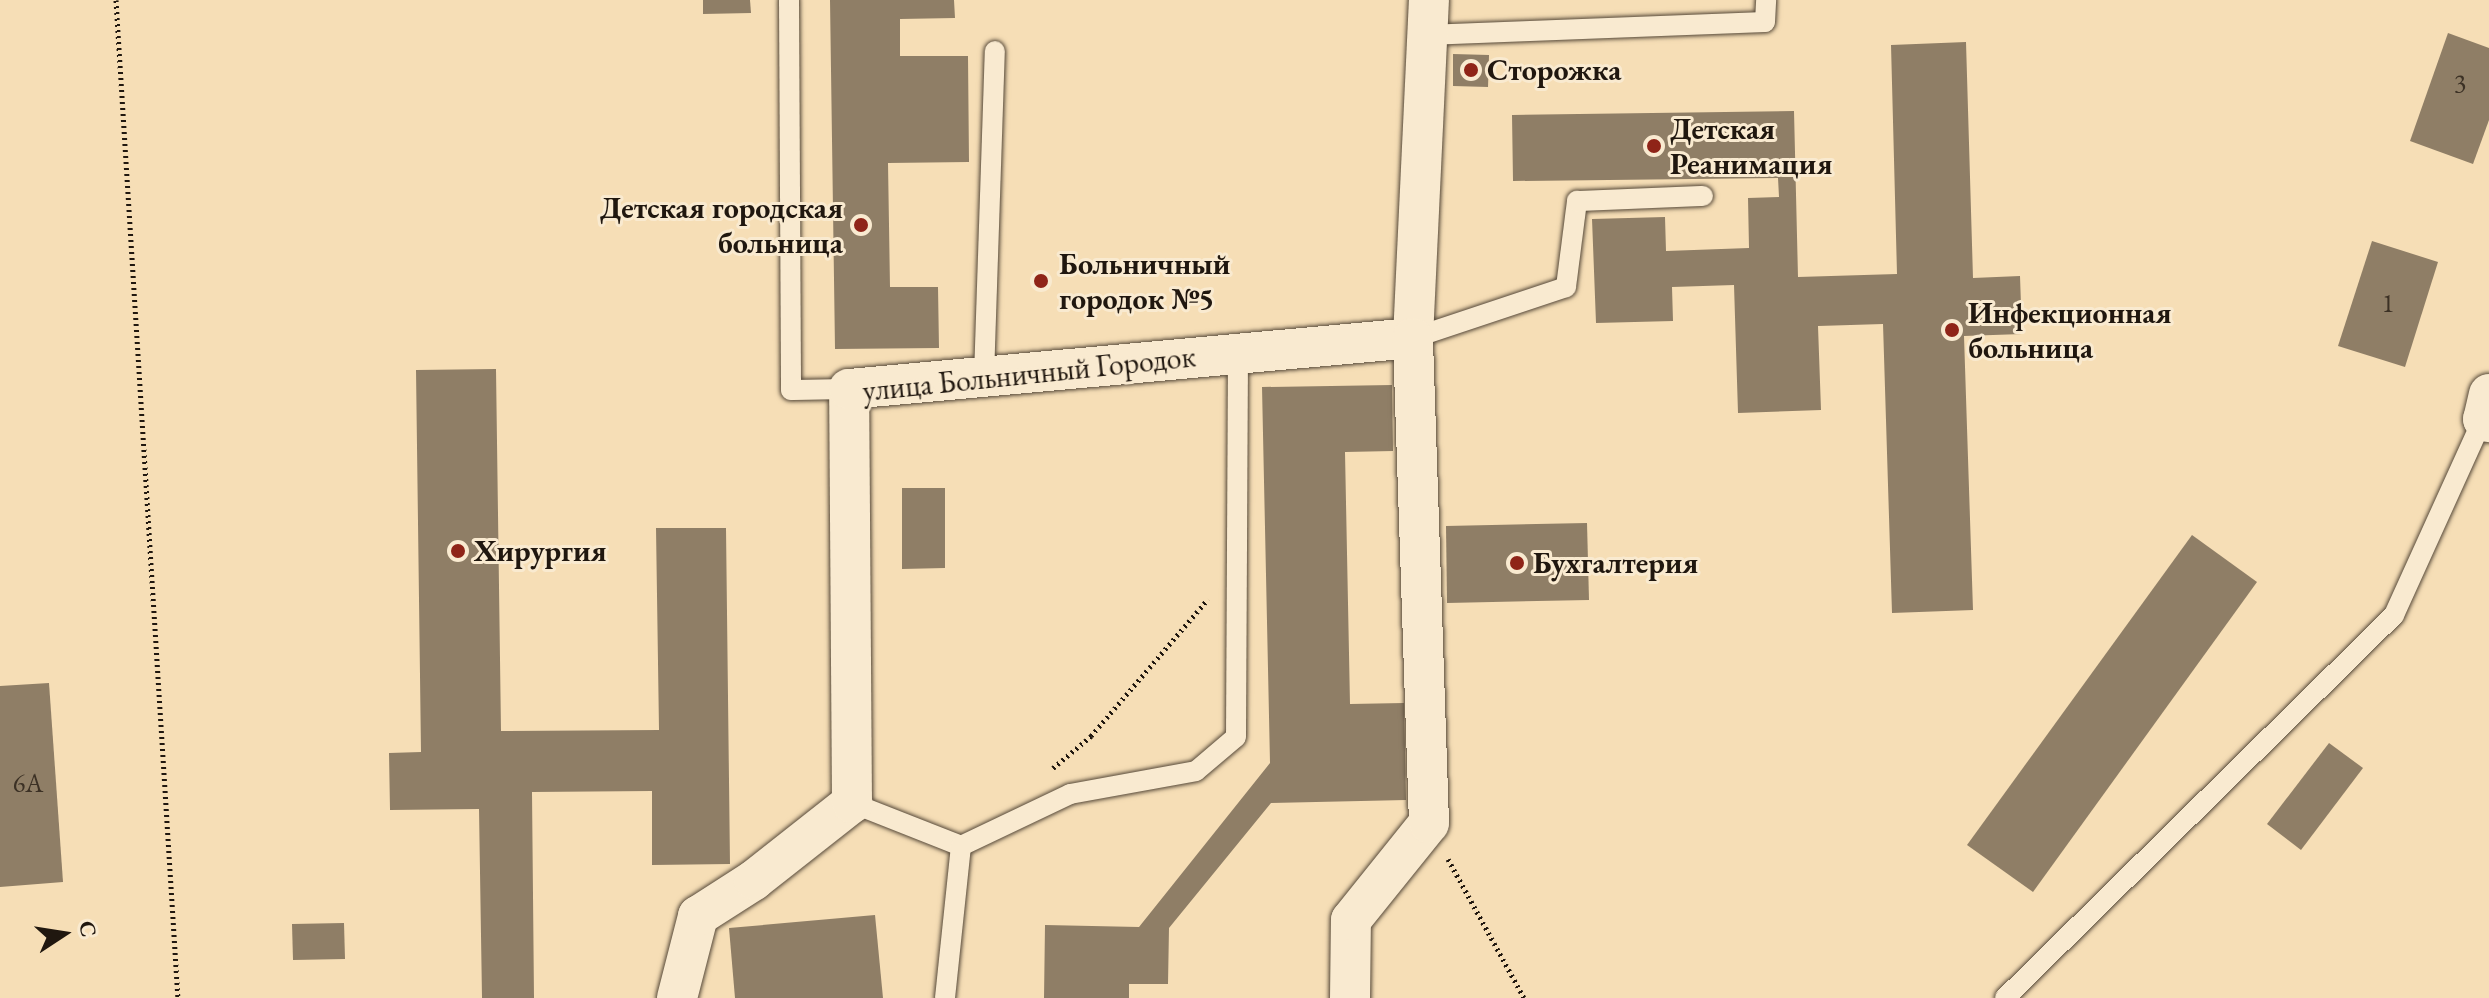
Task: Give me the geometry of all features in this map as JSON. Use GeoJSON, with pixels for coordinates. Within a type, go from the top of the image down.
{"type":"FeatureCollection","features":[{"type":"Feature","properties":{"kind":"street"},"geometry":{"type":"LineString","coordinates":[[1350,998],[1351,920],[1429,823],[1413,338],[1428,17]]}},
{"type":"Feature","properties":{"kind":"street","name":"улица Больничный Городок"},"geometry":{"type":"LineString","coordinates":[[852,803],[849,389],[1413,338]]}},
{"type":"Feature","properties":{"kind":"street"},"geometry":{"type":"LineString","coordinates":[[677,998],[698,916],[754,880],[852,803]]}},
{"type":"Feature","properties":{"kind":"lane"},"geometry":{"type":"LineString","coordinates":[[789,0],[791,390],[849,389]]}},
{"type":"Feature","properties":{"kind":"lane"},"geometry":{"type":"LineString","coordinates":[[1428,17],[1765,22],[1766,0]]}},
{"type":"Feature","properties":{"kind":"lane"},"geometry":{"type":"LineString","coordinates":[[984,377],[995,51]]}},
{"type":"Feature","properties":{"kind":"lane"},"geometry":{"type":"LineString","coordinates":[[1413,338],[1566,287],[1577,201],[1703,196]]}},
{"type":"Feature","properties":{"kind":"lane"},"geometry":{"type":"LineString","coordinates":[[852,803],[961,846],[1070,794],[1196,771],[1236,737],[1238,354]]}},
{"type":"Feature","properties":{"kind":"lane"},"geometry":{"type":"LineString","coordinates":[[2005,998],[2394,615],[2487,412]]}},
{"type":"Feature","properties":{"kind":"lane"},"geometry":{"type":"LineString","coordinates":[[945,998],[961,846]]}},
{"type":"Feature","properties":{"kind":"path"},"geometry":{"type":"LineString","coordinates":[[116,0],[178,998]]}},
{"type":"Feature","properties":{"kind":"path"},"geometry":{"type":"LineString","coordinates":[[1044,776],[1091,736],[1237,564]]}},
{"type":"Feature","properties":{"kind":"path"},"geometry":{"type":"LineString","coordinates":[[1429,823],[1524,998]]}},
{"type":"Feature","properties":{"kind":"building"},"geometry":{"type":"Polygon","coordinates":[[[703,0],[750,0],[751,13],[703,14],[703,0]]]}},
{"type":"Feature","properties":{"kind":"building","name":"Детская городская больница"},"geometry":{"type":"Polygon","coordinates":[[[830,0],[954,0],[955,18],[900,19],[900,56],[968,56],[969,162],[888,163],[890,287],[938,287],[939,348],[835,349],[830,0]]]}},
{"type":"Feature","properties":{"kind":"building"},"geometry":{"type":"Polygon","coordinates":[[[2448,33],[2489,48],[2489,120],[2473,164],[2410,141],[2448,33]]]}},
{"type":"Feature","properties":{"kind":"building","name":"Инфекционная больница"},"geometry":{"type":"Polygon","coordinates":[[[1966,42],[1973,278],[2020,276],[2022,334],[1964,336],[1973,610],[1892,613],[1883,324],[1818,326],[1821,410],[1738,413],[1734,285],[1672,287],[1673,321],[1596,323],[1592,219],[1665,217],[1666,251],[1749,248],[1748,198],[1779,197],[1778,178],[1513,181],[1512,115],[1794,111],[1798,277],[1897,274],[1891,45],[1966,42]]]}},
{"type":"Feature","properties":{"kind":"building","name":"Сторожка"},"geometry":{"type":"Polygon","coordinates":[[[1453,54],[1489,55],[1488,87],[1453,86],[1453,54]]]}},
{"type":"Feature","properties":{"kind":"building"},"geometry":{"type":"Polygon","coordinates":[[[2372,241],[2438,262],[2405,367],[2338,346],[2372,241]]]}},
{"type":"Feature","properties":{"kind":"building"},"geometry":{"type":"Polygon","coordinates":[[[496,369],[501,731],[659,730],[656,528],[726,528],[730,864],[652,865],[652,791],[532,792],[534,998],[482,998],[479,809],[390,810],[389,753],[421,752],[416,370],[496,369]]]}},
{"type":"Feature","properties":{"kind":"building"},"geometry":{"type":"Polygon","coordinates":[[[1392,385],[1393,451],[1345,452],[1350,704],[1404,703],[1406,800],[1271,803],[1169,928],[1168,984],[1129,984],[1129,998],[1044,998],[1045,925],[1139,927],[1270,763],[1262,387],[1392,385]]]}},
{"type":"Feature","properties":{"kind":"building"},"geometry":{"type":"Polygon","coordinates":[[[902,488],[945,488],[945,568],[902,569],[902,488]]]}},
{"type":"Feature","properties":{"kind":"building","name":"Бухгалтерия"},"geometry":{"type":"Polygon","coordinates":[[[1587,523],[1589,600],[1447,603],[1446,526],[1587,523]]]}},
{"type":"Feature","properties":{"kind":"building"},"geometry":{"type":"Polygon","coordinates":[[[2192,535],[2257,582],[2033,892],[1967,845],[2192,535]]]}},
{"type":"Feature","properties":{"kind":"building"},"geometry":{"type":"Polygon","coordinates":[[[49,683],[63,882],[0,887],[0,686],[49,683]]]}},
{"type":"Feature","properties":{"kind":"building"},"geometry":{"type":"Polygon","coordinates":[[[2329,743],[2363,768],[2301,850],[2267,824],[2329,743]]]}},
{"type":"Feature","properties":{"kind":"building"},"geometry":{"type":"Polygon","coordinates":[[[875,915],[883,998],[735,998],[729,928],[875,915]]]}},
{"type":"Feature","properties":{"kind":"building"},"geometry":{"type":"Polygon","coordinates":[[[344,923],[345,959],[293,960],[292,924],[344,923]]]}},
{"type":"Feature","properties":{"kind":"place","name":"Сторожка"},"geometry":{"type":"Point","coordinates":[1471,70]}},
{"type":"Feature","properties":{"kind":"place","name":"Детская Реанимация"},"geometry":{"type":"Point","coordinates":[1654,146]}},
{"type":"Feature","properties":{"kind":"place","name":"Детская городская больница"},"geometry":{"type":"Point","coordinates":[861,225]}},
{"type":"Feature","properties":{"kind":"place","name":"Больничный городок №5"},"geometry":{"type":"Point","coordinates":[1041,281]}},
{"type":"Feature","properties":{"kind":"place","name":"Инфекционная больница"},"geometry":{"type":"Point","coordinates":[1952,330]}},
{"type":"Feature","properties":{"kind":"place","name":"Хирургия"},"geometry":{"type":"Point","coordinates":[458,551]}},
{"type":"Feature","properties":{"kind":"place","name":"Бухгалтерия"},"geometry":{"type":"Point","coordinates":[1517,563]}}]}
